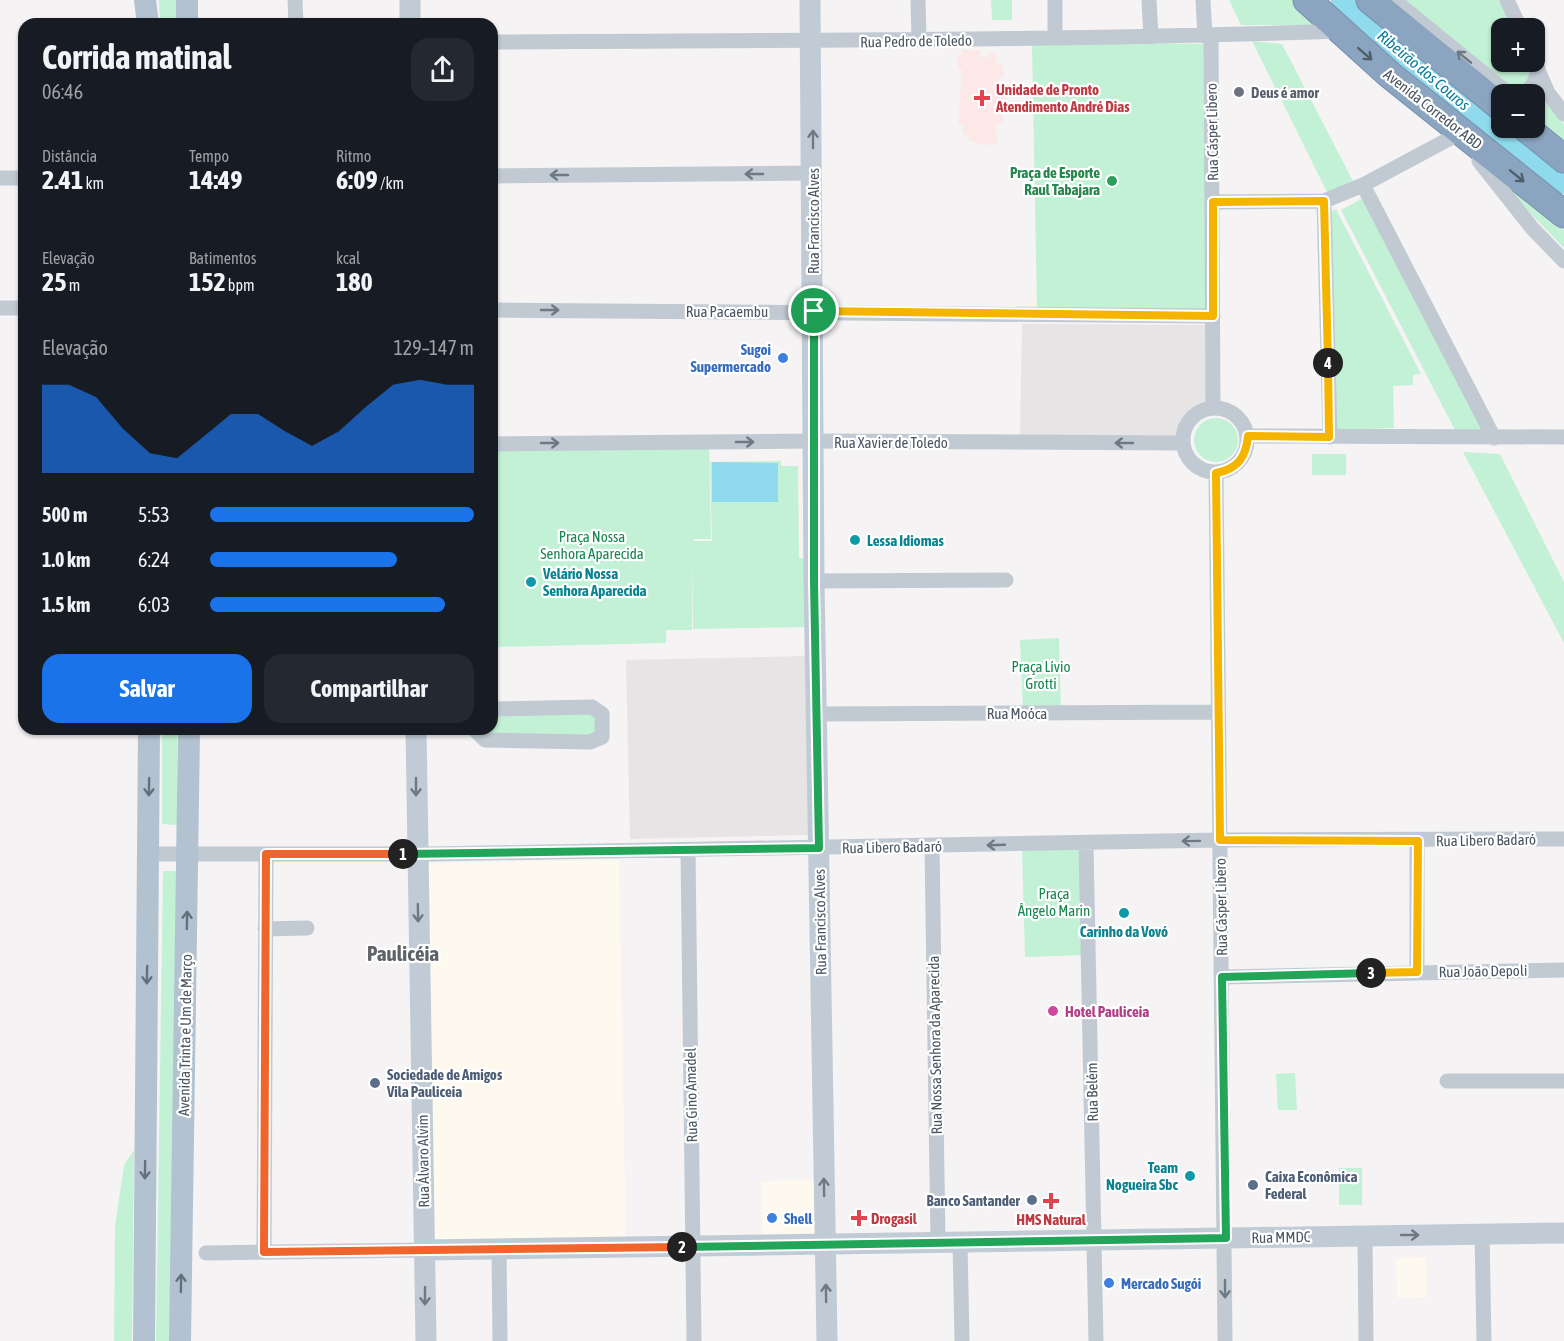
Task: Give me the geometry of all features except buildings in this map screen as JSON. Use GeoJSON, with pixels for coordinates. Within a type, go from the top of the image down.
{"type":"FeatureCollection","features":[{"type":"Feature","properties":{"kind":"highway","name":"Avenida Corredor ABD"},"geometry":{"type":"LineString","coordinates":[[1306,0],[1339,31],[1564,214]]}},
{"type":"Feature","properties":{"kind":"highway"},"geometry":{"type":"LineString","coordinates":[[1370,0],[1491,94]]}},
{"type":"Feature","properties":{"kind":"highway"},"geometry":{"type":"LineString","coordinates":[[1538,138],[1564,159]]}},
{"type":"Feature","properties":{"kind":"main road"},"geometry":{"type":"LineString","coordinates":[[145,0],[147,18]]}},
{"type":"Feature","properties":{"kind":"main road"},"geometry":{"type":"LineString","coordinates":[[187,0],[187,18]]}},
{"type":"Feature","properties":{"kind":"main road"},"geometry":{"type":"LineString","coordinates":[[144,1341],[149,735]]}},
{"type":"Feature","properties":{"kind":"main road","name":"Avenida Trinta e Um de Março"},"geometry":{"type":"LineString","coordinates":[[180,1341],[189,735]]}},
{"type":"Feature","properties":{"kind":"street"},"geometry":{"type":"LineString","coordinates":[[295,0],[296,18]]}},
{"type":"Feature","properties":{"kind":"street"},"geometry":{"type":"LineString","coordinates":[[410,0],[410,18]]}},
{"type":"Feature","properties":{"kind":"street","name":"Rua Francisco Alves"},"geometry":{"type":"LineString","coordinates":[[810,0],[814,311],[814,581],[827,1341]]}},
{"type":"Feature","properties":{"kind":"street"},"geometry":{"type":"LineString","coordinates":[[918,0],[919,40]]}},
{"type":"Feature","properties":{"kind":"street"},"geometry":{"type":"LineString","coordinates":[[1055,0],[1055,37]]}},
{"type":"Feature","properties":{"kind":"street"},"geometry":{"type":"LineString","coordinates":[[1149,0],[1150,37]]}},
{"type":"Feature","properties":{"kind":"street","name":"Rua Cásper Libero"},"geometry":{"type":"LineString","coordinates":[[1203,0],[1208,36],[1213,202],[1213,408]]}},
{"type":"Feature","properties":{"kind":"street"},"geometry":{"type":"LineString","coordinates":[[1394,0],[1486,76],[1491,84]]}},
{"type":"Feature","properties":{"kind":"street"},"geometry":{"type":"LineString","coordinates":[[1506,0],[1515,18]]}},
{"type":"Feature","properties":{"kind":"street","name":"Rua Pedro de Toledo"},"geometry":{"type":"LineString","coordinates":[[498,42],[1150,37],[1339,31]]}},
{"type":"Feature","properties":{"kind":"street"},"geometry":{"type":"LineString","coordinates":[[1539,72],[1548,93],[1564,114]]}},
{"type":"Feature","properties":{"kind":"street"},"geometry":{"type":"LineString","coordinates":[[1213,202],[1324,201],[1363,185],[1462,132]]}},
{"type":"Feature","properties":{"kind":"street"},"geometry":{"type":"LineString","coordinates":[[1479,160],[1532,228],[1564,261]]}},
{"type":"Feature","properties":{"kind":"street"},"geometry":{"type":"LineString","coordinates":[[498,176],[813,173]]}},
{"type":"Feature","properties":{"kind":"street"},"geometry":{"type":"LineString","coordinates":[[0,178],[18,178]]}},
{"type":"Feature","properties":{"kind":"street"},"geometry":{"type":"LineString","coordinates":[[1363,185],[1494,438]]}},
{"type":"Feature","properties":{"kind":"street"},"geometry":{"type":"LineString","coordinates":[[1324,201],[1329,437]]}},
{"type":"Feature","properties":{"kind":"street"},"geometry":{"type":"LineString","coordinates":[[0,308],[18,308]]}},
{"type":"Feature","properties":{"kind":"street","name":"Rua Pacaembu"},"geometry":{"type":"LineString","coordinates":[[498,310],[1213,316]]}},
{"type":"Feature","properties":{"kind":"street"},"geometry":{"type":"LineString","coordinates":[[1213,408],[1229,411],[1241,420],[1248,436],[1246,451],[1240,462],[1228,471],[1216,473],[1201,470],[1192,464],[1183,443],[1185,428],[1192,418],[1202,410],[1213,408]]}},
{"type":"Feature","properties":{"kind":"street"},"geometry":{"type":"LineString","coordinates":[[1248,436],[1494,438],[1564,436]]}},
{"type":"Feature","properties":{"kind":"street","name":"Rua Xavier de Toledo"},"geometry":{"type":"LineString","coordinates":[[498,444],[813,441],[1183,443]]}},
{"type":"Feature","properties":{"kind":"street","name":"Rua Cásper Libero"},"geometry":{"type":"LineString","coordinates":[[1216,473],[1226,1238],[1225,1341]]}},
{"type":"Feature","properties":{"kind":"street"},"geometry":{"type":"LineString","coordinates":[[814,581],[1006,580]]}},
{"type":"Feature","properties":{"kind":"street"},"geometry":{"type":"LineString","coordinates":[[480,735],[485,740],[590,742],[602,737],[604,733],[602,714],[592,707],[498,709]]}},
{"type":"Feature","properties":{"kind":"street","name":"Rua Moóca"},"geometry":{"type":"LineString","coordinates":[[817,714],[1218,712]]}},
{"type":"Feature","properties":{"kind":"street","name":"Rua Álvaro Alvim"},"geometry":{"type":"LineString","coordinates":[[416,735],[426,1341]]}},
{"type":"Feature","properties":{"kind":"street","name":"Rua Libero Badaró"},"geometry":{"type":"LineString","coordinates":[[148,854],[417,855],[1220,840],[1564,839]]}},
{"type":"Feature","properties":{"kind":"street"},"geometry":{"type":"LineString","coordinates":[[1417,972],[1418,841]]}},
{"type":"Feature","properties":{"kind":"street","name":"Rua Belém"},"geometry":{"type":"LineString","coordinates":[[1086,844],[1096,1341]]}},
{"type":"Feature","properties":{"kind":"street","name":"Rua Nossa Senhora da Aparecida"},"geometry":{"type":"LineString","coordinates":[[932,847],[938,1243]]}},
{"type":"Feature","properties":{"kind":"street","name":"Rua Gino Amadel"},"geometry":{"type":"LineString","coordinates":[[688,850],[694,1341]]}},
{"type":"Feature","properties":{"kind":"street"},"geometry":{"type":"LineString","coordinates":[[264,1252],[266,854]]}},
{"type":"Feature","properties":{"kind":"street"},"geometry":{"type":"LineString","coordinates":[[266,929],[307,928]]}},
{"type":"Feature","properties":{"kind":"street","name":"Rua João Depoli"},"geometry":{"type":"LineString","coordinates":[[1222,977],[1564,970]]}},
{"type":"Feature","properties":{"kind":"street"},"geometry":{"type":"LineString","coordinates":[[1448,1081],[1564,1081]]}},
{"type":"Feature","properties":{"kind":"street","name":"Rua MMDC"},"geometry":{"type":"LineString","coordinates":[[206,1253],[825,1246],[1564,1233]]}},
{"type":"Feature","properties":{"kind":"street"},"geometry":{"type":"LineString","coordinates":[[1482,1234],[1484,1341]]}},
{"type":"Feature","properties":{"kind":"street"},"geometry":{"type":"LineString","coordinates":[[1365,1235],[1366,1341]]}},
{"type":"Feature","properties":{"kind":"street"},"geometry":{"type":"LineString","coordinates":[[960,1242],[962,1341]]}},
{"type":"Feature","properties":{"kind":"street"},"geometry":{"type":"LineString","coordinates":[[499,1249],[500,1341]]}},
{"type":"Feature","properties":{"kind":"shaded area","name":"Unidade de Pronto Atendimento André Dias"},"geometry":{"type":"Polygon","coordinates":[[[962,50],[980,50],[980,57],[989,57],[990,53],[997,53],[995,63],[1003,63],[1004,77],[998,78],[999,87],[1005,88],[1006,99],[1002,99],[1003,123],[996,123],[997,144],[982,145],[969,140],[969,135],[963,135],[963,125],[958,124],[962,70],[958,69],[958,55],[962,55],[962,50]]]}},
{"type":"Feature","properties":{"kind":"shaded area"},"geometry":{"type":"Polygon","coordinates":[[[1022,324],[1210,325],[1209,404],[1188,416],[1180,428],[1178,440],[1020,437],[1022,324]]]}},
{"type":"Feature","properties":{"kind":"shaded area"},"geometry":{"type":"Polygon","coordinates":[[[807,656],[811,835],[630,839],[626,660],[807,656]]]}},
{"type":"Feature","properties":{"kind":"shaded area"},"geometry":{"type":"Polygon","coordinates":[[[619,860],[626,1241],[431,1245],[424,863],[619,860]]]}},
{"type":"Feature","properties":{"kind":"shaded area"},"geometry":{"type":"Polygon","coordinates":[[[821,1180],[821,1239],[762,1240],[761,1181],[821,1180]]]}},
{"type":"Feature","properties":{"kind":"shaded area"},"geometry":{"type":"Polygon","coordinates":[[[1426,1257],[1427,1297],[1397,1298],[1396,1258],[1426,1257]]]}},
{"type":"Feature","properties":{"kind":"green space"},"geometry":{"type":"Polygon","coordinates":[[[159,0],[178,0],[178,18],[160,18],[159,0]]]}},
{"type":"Feature","properties":{"kind":"green space"},"geometry":{"type":"Polygon","coordinates":[[[991,0],[1012,0],[1012,20],[992,20],[991,0]]]}},
{"type":"Feature","properties":{"kind":"green space"},"geometry":{"type":"Polygon","coordinates":[[[1229,0],[1293,0],[1320,25],[1241,25],[1229,0]]]}},
{"type":"Feature","properties":{"kind":"green space"},"geometry":{"type":"Polygon","coordinates":[[[1402,0],[1503,0],[1511,18],[1491,18],[1491,72],[1533,72],[1526,84],[1502,84],[1402,0]]]}},
{"type":"Feature","properties":{"kind":"green space"},"geometry":{"type":"Polygon","coordinates":[[[1252,41],[1282,44],[1353,181],[1328,194],[1252,41]]]}},
{"type":"Feature","properties":{"kind":"green space","name":"Praça de Esporte Raul Tabajara"},"geometry":{"type":"Polygon","coordinates":[[[1206,44],[1207,311],[1037,310],[1032,45],[1206,44]]]}},
{"type":"Feature","properties":{"kind":"green space"},"geometry":{"type":"Polygon","coordinates":[[[1545,102],[1564,124],[1564,145],[1545,129],[1545,102]]]}},
{"type":"Feature","properties":{"kind":"green space"},"geometry":{"type":"Polygon","coordinates":[[[1496,178],[1564,230],[1564,248],[1496,178]]]}},
{"type":"Feature","properties":{"kind":"green space"},"geometry":{"type":"Polygon","coordinates":[[[1365,197],[1490,431],[1456,432],[1341,210],[1365,197]]]}},
{"type":"Feature","properties":{"kind":"green space"},"geometry":{"type":"Polygon","coordinates":[[[1336,209],[1421,374],[1413,375],[1413,385],[1393,386],[1394,428],[1333,430],[1327,214],[1336,209]]]}},
{"type":"Feature","properties":{"kind":"green space"},"geometry":{"type":"Polygon","coordinates":[[[1216,418],[1232,424],[1238,440],[1232,456],[1216,462],[1200,456],[1194,440],[1200,424],[1216,418]]]}},
{"type":"Feature","properties":{"kind":"green space","name":"Praça Nossa Senhora Aparecida"},"geometry":{"type":"Polygon","coordinates":[[[709,445],[711,539],[694,539],[694,541],[712,541],[710,462],[781,461],[781,466],[798,466],[799,558],[812,559],[813,627],[693,629],[693,553],[692,630],[666,630],[666,643],[498,647],[498,446],[709,445]]]}},
{"type":"Feature","properties":{"kind":"green space"},"geometry":{"type":"Polygon","coordinates":[[[1463,452],[1500,454],[1564,582],[1564,643],[1463,452]]]}},
{"type":"Feature","properties":{"kind":"green space"},"geometry":{"type":"Polygon","coordinates":[[[1312,454],[1346,454],[1346,475],[1312,475],[1312,454]]]}},
{"type":"Feature","properties":{"kind":"green space","name":"Praça Lívio Grotti"},"geometry":{"type":"Polygon","coordinates":[[[1059,638],[1061,710],[1023,711],[1020,640],[1059,638]]]}},
{"type":"Feature","properties":{"kind":"green space"},"geometry":{"type":"Polygon","coordinates":[[[599,712],[599,735],[479,737],[479,735],[498,735],[498,714],[599,712]]]}},
{"type":"Feature","properties":{"kind":"green space"},"geometry":{"type":"Polygon","coordinates":[[[162,735],[177,735],[177,825],[162,824],[162,735]]]}},
{"type":"Feature","properties":{"kind":"green space","name":"Praça Ângelo Marin"},"geometry":{"type":"Polygon","coordinates":[[[1083,847],[1086,955],[1025,957],[1022,849],[1083,847]]]}},
{"type":"Feature","properties":{"kind":"green space"},"geometry":{"type":"Polygon","coordinates":[[[163,871],[178,871],[171,1341],[156,1341],[163,871]]]}},
{"type":"Feature","properties":{"kind":"green space"},"geometry":{"type":"Polygon","coordinates":[[[1295,1073],[1297,1110],[1278,1110],[1276,1074],[1295,1073]]]}},
{"type":"Feature","properties":{"kind":"green space"},"geometry":{"type":"Polygon","coordinates":[[[134,1150],[132,1341],[114,1341],[115,1227],[124,1165],[134,1150]]]}},
{"type":"Feature","properties":{"kind":"green space"},"geometry":{"type":"Polygon","coordinates":[[[1339,1168],[1362,1168],[1362,1205],[1339,1205],[1339,1168]]]}},
{"type":"Feature","properties":{"kind":"water"},"geometry":{"type":"Polygon","coordinates":[[[712,462],[778,463],[778,502],[712,502],[712,462]]]}},
{"type":"Feature","properties":{"kind":"waterway","name":"Ribeirão dos Couros"},"geometry":{"type":"LineString","coordinates":[[1342,0],[1443,88],[1564,183]]}},
{"type":"Feature","properties":{"kind":"place","name":"Deus é amor"},"geometry":{"type":"Point","coordinates":[1239,92]}},
{"type":"Feature","properties":{"kind":"place","name":"Unidade de Pronto Atendimento André Dias"},"geometry":{"type":"Point","coordinates":[982,98]}},
{"type":"Feature","properties":{"kind":"place","name":"Praça de Esporte Raul Tabajara"},"geometry":{"type":"Point","coordinates":[1112,181]}},
{"type":"Feature","properties":{"kind":"place","name":"Sugoi Supermercado"},"geometry":{"type":"Point","coordinates":[783,358]}},
{"type":"Feature","properties":{"kind":"place","name":"Lessa Idiomas"},"geometry":{"type":"Point","coordinates":[855,540]}},
{"type":"Feature","properties":{"kind":"place","name":"Velário Nossa Senhora Aparecida"},"geometry":{"type":"Point","coordinates":[531,582]}},
{"type":"Feature","properties":{"kind":"place","name":"Carinho da Vovó"},"geometry":{"type":"Point","coordinates":[1124,913]}},
{"type":"Feature","properties":{"kind":"place","name":"Hotel Pauliceia"},"geometry":{"type":"Point","coordinates":[1053,1011]}},
{"type":"Feature","properties":{"kind":"place","name":"Sociedade de Amigos Vila Pauliceia"},"geometry":{"type":"Point","coordinates":[375,1083]}},
{"type":"Feature","properties":{"kind":"place","name":"Team Nogueira Sbc"},"geometry":{"type":"Point","coordinates":[1190,1176]}},
{"type":"Feature","properties":{"kind":"place","name":"Caixa Econômica Federal"},"geometry":{"type":"Point","coordinates":[1253,1185]}},
{"type":"Feature","properties":{"kind":"place","name":"Banco Santander"},"geometry":{"type":"Point","coordinates":[1032,1200]}},
{"type":"Feature","properties":{"kind":"place","name":"HMS Natural"},"geometry":{"type":"Point","coordinates":[1051,1201]}},
{"type":"Feature","properties":{"kind":"place","name":"Shell"},"geometry":{"type":"Point","coordinates":[772,1218]}},
{"type":"Feature","properties":{"kind":"place","name":"Drogasil"},"geometry":{"type":"Point","coordinates":[859,1218]}},
{"type":"Feature","properties":{"kind":"place","name":"Mercado Sugói"},"geometry":{"type":"Point","coordinates":[1109,1283]}},
{"type":"Feature","properties":{"kind":"district","name":"Paulicéia"},"geometry":{"type":"Point","coordinates":[403,953]}},
{"type":"Feature","properties":{"kind":"route"},"geometry":{"type":"LineString","coordinates":[[1324,201],[1329,437],[1248,436],[1246,451],[1240,462],[1228,471],[1216,473],[1220,840],[1418,841],[1417,972],[1222,977],[1226,1238],[825,1246],[264,1252],[266,854],[819,848],[814,581],[814,311],[1213,316],[1213,202],[1324,201]]}}]}
